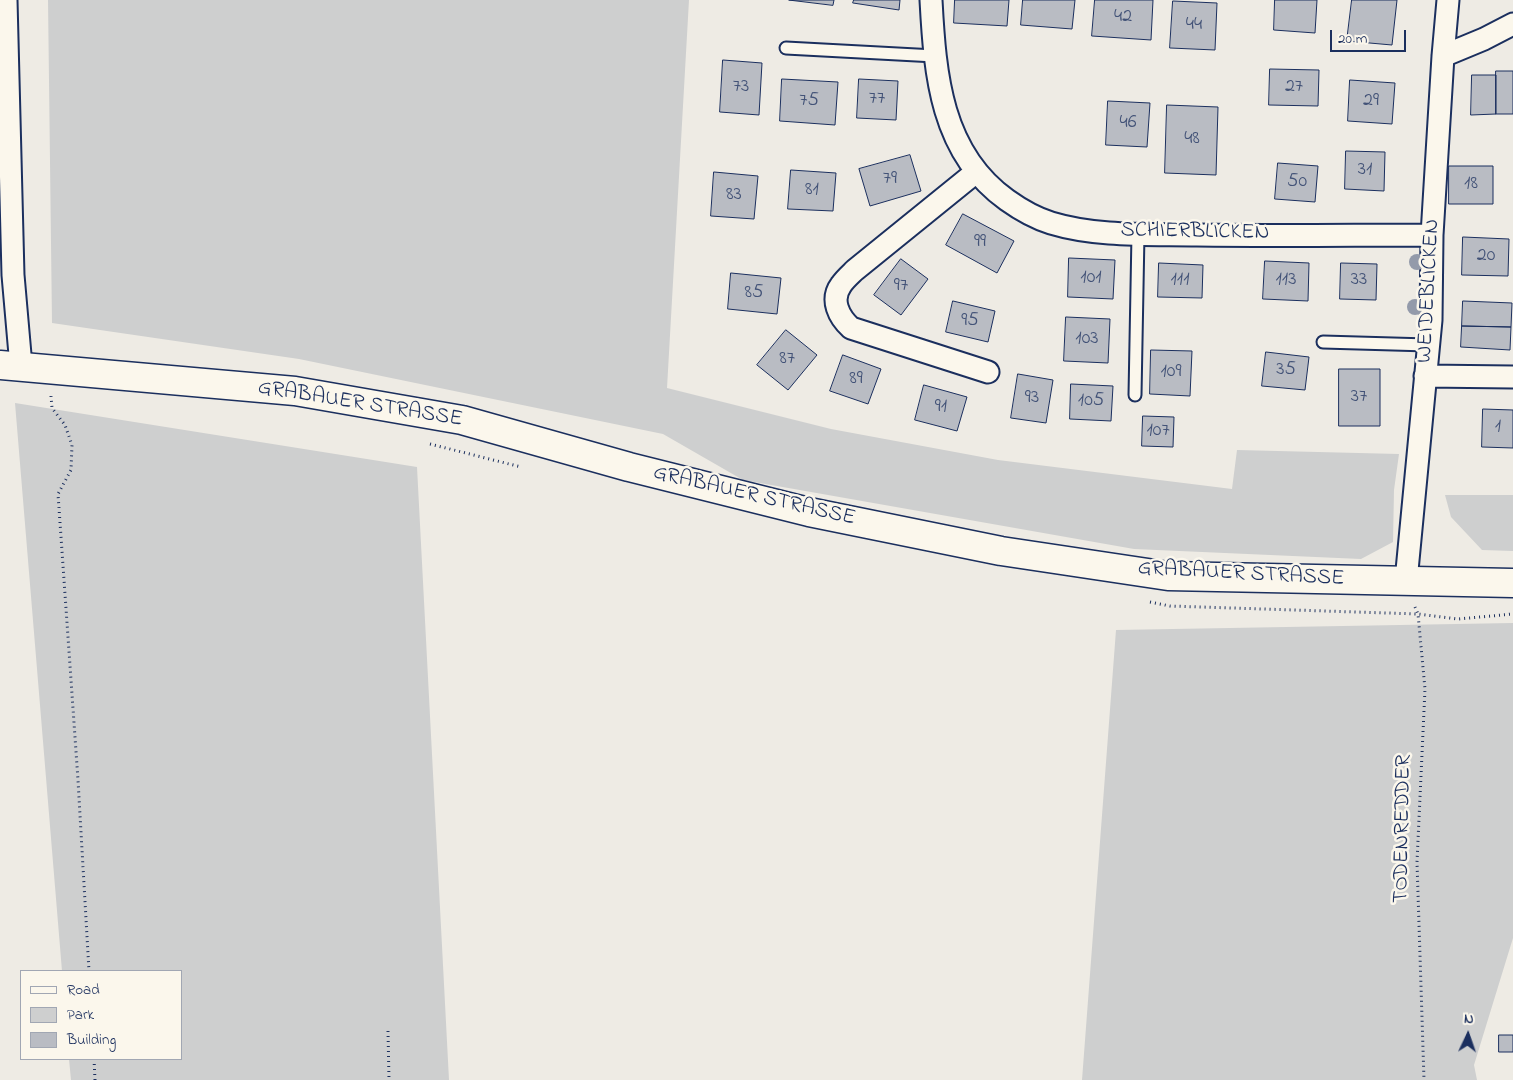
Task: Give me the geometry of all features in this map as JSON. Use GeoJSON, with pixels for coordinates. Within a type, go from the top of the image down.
{"type":"FeatureCollection","features":[{"type":"Feature","properties":{"kind":"main road","name":"GRABAUER STRASSE"},"geometry":{"type":"LineString","coordinates":[[10,365],[295,391],[462,420],[629,467],[809,512],[1001,551],[1168,576],[1513,583]]}},
{"type":"Feature","properties":{"kind":"street"},"geometry":{"type":"LineString","coordinates":[[6,0],[13,275],[10,365]]}},
{"type":"Feature","properties":{"kind":"street","name":"SCHIERBLICKEN"},"geometry":{"type":"LineString","coordinates":[[931,0],[937,76],[943,104],[958,144],[976,172],[998,194],[1024,212],[1050,223],[1079,229],[1138,234],[1432,236]]}},
{"type":"Feature","properties":{"kind":"street","name":"WEIDEBLICKEN"},"geometry":{"type":"LineString","coordinates":[[1406,581],[1431,320],[1432,236],[1448,0]]}},
{"type":"Feature","properties":{"kind":"street"},"geometry":{"type":"LineString","coordinates":[[1443,56],[1484,39],[1513,24]]}},
{"type":"Feature","properties":{"kind":"street"},"geometry":{"type":"LineString","coordinates":[[976,172],[855,270],[840,286],[836,297],[842,320],[851,328],[988,372]]}},
{"type":"Feature","properties":{"kind":"street"},"geometry":{"type":"LineString","coordinates":[[1425,376],[1513,378]]}},
{"type":"Feature","properties":{"kind":"lane"},"geometry":{"type":"LineString","coordinates":[[786,48],[935,56]]}},
{"type":"Feature","properties":{"kind":"lane"},"geometry":{"type":"LineString","coordinates":[[1136,395],[1138,234]]}},
{"type":"Feature","properties":{"kind":"lane"},"geometry":{"type":"LineString","coordinates":[[1322,342],[1428,345]]}},
{"type":"Feature","properties":{"kind":"path"},"geometry":{"type":"LineString","coordinates":[[51,393],[52,408],[65,425],[72,445],[71,470],[58,494],[89,970]]}},
{"type":"Feature","properties":{"kind":"path","name":"TODENREDDER"},"geometry":{"type":"LineString","coordinates":[[1406,581],[1418,614],[1425,689],[1417,862],[1424,1080]]}},
{"type":"Feature","properties":{"kind":"path"},"geometry":{"type":"LineString","coordinates":[[388,1031],[390,1080]]}},
{"type":"Feature","properties":{"kind":"path"},"geometry":{"type":"LineString","coordinates":[[94,1060],[95,1080]]}},
{"type":"Feature","properties":{"kind":"green space"},"geometry":{"type":"Polygon","coordinates":[[[48,0],[689,0],[667,388],[831,429],[998,460],[1232,489],[1237,450],[1399,454],[1394,490],[1393,542],[1361,559],[1134,549],[743,480],[663,434],[299,359],[52,323],[48,0]]]}},
{"type":"Feature","properties":{"kind":"green space"},"geometry":{"type":"Polygon","coordinates":[[[15,403],[417,467],[449,1080],[71,1080],[69,1060],[182,1060],[182,970],[62,970],[15,403]]]}},
{"type":"Feature","properties":{"kind":"green space"},"geometry":{"type":"Polygon","coordinates":[[[1445,495],[1513,495],[1513,551],[1482,550],[1451,517],[1445,495]]]}},
{"type":"Feature","properties":{"kind":"green space"},"geometry":{"type":"Polygon","coordinates":[[[1513,623],[1513,938],[1474,1065],[1477,1080],[1082,1080],[1116,630],[1513,623]]]}},
{"type":"Feature","properties":{"kind":"building"},"geometry":{"type":"Polygon","coordinates":[[[789,0],[834,0],[833,5],[789,0]]]}},
{"type":"Feature","properties":{"kind":"building"},"geometry":{"type":"Polygon","coordinates":[[[854,0],[900,0],[899,10],[853,3],[854,0]]]}},
{"type":"Feature","properties":{"kind":"building"},"geometry":{"type":"Polygon","coordinates":[[[955,0],[1009,0],[1007,26],[954,23],[955,0]]]}},
{"type":"Feature","properties":{"kind":"building"},"geometry":{"type":"Polygon","coordinates":[[[1023,0],[1075,0],[1072,29],[1021,25],[1023,0]]]}},
{"type":"Feature","properties":{"kind":"building"},"geometry":{"type":"Polygon","coordinates":[[[1095,0],[1153,0],[1151,40],[1092,36],[1095,0]]]}},
{"type":"Feature","properties":{"kind":"building"},"geometry":{"type":"Polygon","coordinates":[[[1275,0],[1317,0],[1315,33],[1274,30],[1275,0]]]}},
{"type":"Feature","properties":{"kind":"building"},"geometry":{"type":"Polygon","coordinates":[[[1352,0],[1397,0],[1392,45],[1347,41],[1352,0]]]}},
{"type":"Feature","properties":{"kind":"building"},"geometry":{"type":"Polygon","coordinates":[[[1173,1],[1217,3],[1215,50],[1170,48],[1173,1]]]}},
{"type":"Feature","properties":{"kind":"building"},"geometry":{"type":"Polygon","coordinates":[[[723,60],[762,63],[759,115],[720,112],[723,60]]]}},
{"type":"Feature","properties":{"kind":"building"},"geometry":{"type":"Polygon","coordinates":[[[1270,69],[1319,70],[1318,106],[1269,105],[1270,69]]]}},
{"type":"Feature","properties":{"kind":"building"},"geometry":{"type":"Polygon","coordinates":[[[1496,71],[1513,71],[1513,114],[1496,114],[1496,71]]]}},
{"type":"Feature","properties":{"kind":"building"},"geometry":{"type":"Polygon","coordinates":[[[1472,75],[1496,75],[1496,114],[1471,115],[1472,75]]]}},
{"type":"Feature","properties":{"kind":"building"},"geometry":{"type":"Polygon","coordinates":[[[782,79],[838,82],[835,125],[780,121],[782,79]]]}},
{"type":"Feature","properties":{"kind":"building"},"geometry":{"type":"Polygon","coordinates":[[[859,79],[898,81],[896,120],[857,118],[859,79]]]}},
{"type":"Feature","properties":{"kind":"building"},"geometry":{"type":"Polygon","coordinates":[[[1350,80],[1395,83],[1392,124],[1348,121],[1350,80]]]}},
{"type":"Feature","properties":{"kind":"building"},"geometry":{"type":"Polygon","coordinates":[[[1108,101],[1150,103],[1147,147],[1106,145],[1108,101]]]}},
{"type":"Feature","properties":{"kind":"building"},"geometry":{"type":"Polygon","coordinates":[[[1167,105],[1218,107],[1216,175],[1165,173],[1167,105]]]}},
{"type":"Feature","properties":{"kind":"building"},"geometry":{"type":"Polygon","coordinates":[[[1346,151],[1385,152],[1384,191],[1345,189],[1346,151]]]}},
{"type":"Feature","properties":{"kind":"building"},"geometry":{"type":"Polygon","coordinates":[[[910,155],[921,191],[870,206],[859,169],[910,155]]]}},
{"type":"Feature","properties":{"kind":"building"},"geometry":{"type":"Polygon","coordinates":[[[1278,163],[1318,166],[1315,202],[1275,199],[1278,163]]]}},
{"type":"Feature","properties":{"kind":"building"},"geometry":{"type":"Polygon","coordinates":[[[1449,166],[1493,166],[1493,204],[1449,204],[1449,166]]]}},
{"type":"Feature","properties":{"kind":"building"},"geometry":{"type":"Polygon","coordinates":[[[791,170],[836,173],[833,211],[788,209],[791,170]]]}},
{"type":"Feature","properties":{"kind":"building"},"geometry":{"type":"Polygon","coordinates":[[[714,172],[758,176],[754,219],[711,216],[714,172]]]}},
{"type":"Feature","properties":{"kind":"building"},"geometry":{"type":"Polygon","coordinates":[[[963,214],[1014,241],[997,273],[946,245],[963,214]]]}},
{"type":"Feature","properties":{"kind":"building"},"geometry":{"type":"Polygon","coordinates":[[[1463,237],[1509,239],[1508,276],[1462,275],[1463,237]]]}},
{"type":"Feature","properties":{"kind":"building"},"geometry":{"type":"Polygon","coordinates":[[[1069,258],[1115,260],[1113,299],[1068,297],[1069,258]]]}},
{"type":"Feature","properties":{"kind":"building"},"geometry":{"type":"Polygon","coordinates":[[[901,259],[928,279],[901,315],[874,295],[901,259]]]}},
{"type":"Feature","properties":{"kind":"building"},"geometry":{"type":"Polygon","coordinates":[[[1265,261],[1309,263],[1308,301],[1263,299],[1265,261]]]}},
{"type":"Feature","properties":{"kind":"building"},"geometry":{"type":"Polygon","coordinates":[[[1159,263],[1203,265],[1202,298],[1158,297],[1159,263]]]}},
{"type":"Feature","properties":{"kind":"building"},"geometry":{"type":"Polygon","coordinates":[[[1341,263],[1377,264],[1376,300],[1340,299],[1341,263]]]}},
{"type":"Feature","properties":{"kind":"building"},"geometry":{"type":"Polygon","coordinates":[[[731,273],[781,278],[777,314],[728,309],[731,273]]]}},
{"type":"Feature","properties":{"kind":"building"},"geometry":{"type":"Polygon","coordinates":[[[953,301],[995,311],[988,342],[946,332],[953,301]]]}},
{"type":"Feature","properties":{"kind":"building"},"geometry":{"type":"Polygon","coordinates":[[[1463,301],[1512,303],[1511,327],[1462,326],[1463,301]]]}},
{"type":"Feature","properties":{"kind":"building"},"geometry":{"type":"Polygon","coordinates":[[[1066,317],[1110,319],[1108,363],[1064,361],[1066,317]]]}},
{"type":"Feature","properties":{"kind":"building"},"geometry":{"type":"Polygon","coordinates":[[[1462,326],[1511,327],[1510,350],[1461,347],[1462,326]]]}},
{"type":"Feature","properties":{"kind":"building"},"geometry":{"type":"Polygon","coordinates":[[[786,330],[817,355],[788,390],[757,365],[786,330]]]}},
{"type":"Feature","properties":{"kind":"building"},"geometry":{"type":"Polygon","coordinates":[[[1151,350],[1192,351],[1190,396],[1150,394],[1151,350]]]}},
{"type":"Feature","properties":{"kind":"building"},"geometry":{"type":"Polygon","coordinates":[[[1266,352],[1309,357],[1305,390],[1262,386],[1266,352]]]}},
{"type":"Feature","properties":{"kind":"building"},"geometry":{"type":"Polygon","coordinates":[[[843,355],[881,369],[868,404],[830,391],[843,355]]]}},
{"type":"Feature","properties":{"kind":"building"},"geometry":{"type":"Polygon","coordinates":[[[1339,369],[1380,369],[1380,426],[1339,426],[1339,369]]]}},
{"type":"Feature","properties":{"kind":"building"},"geometry":{"type":"Polygon","coordinates":[[[1018,374],[1053,380],[1046,423],[1011,418],[1018,374]]]}},
{"type":"Feature","properties":{"kind":"building"},"geometry":{"type":"Polygon","coordinates":[[[1071,384],[1113,386],[1111,421],[1070,419],[1071,384]]]}},
{"type":"Feature","properties":{"kind":"building"},"geometry":{"type":"Polygon","coordinates":[[[924,385],[967,397],[957,431],[915,420],[924,385]]]}},
{"type":"Feature","properties":{"kind":"building"},"geometry":{"type":"Polygon","coordinates":[[[1483,409],[1513,410],[1513,448],[1482,447],[1483,409]]]}},
{"type":"Feature","properties":{"kind":"building"},"geometry":{"type":"Polygon","coordinates":[[[1143,416],[1174,417],[1173,447],[1142,446],[1143,416]]]}},
{"type":"Feature","properties":{"kind":"building"},"geometry":{"type":"Polygon","coordinates":[[[1499,1035],[1513,1035],[1513,1052],[1499,1052],[1499,1035]]]}}]}
